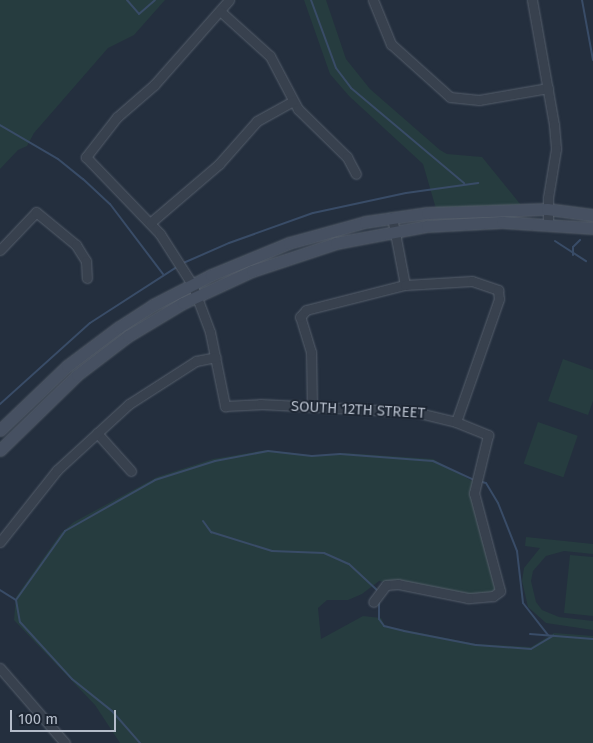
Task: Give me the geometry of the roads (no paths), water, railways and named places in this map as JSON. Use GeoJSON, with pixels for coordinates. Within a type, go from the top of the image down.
{"type":"FeatureCollection","features":[{"type":"Feature","properties":{"kind":"street"},"geometry":{"type":"LineString","coordinates":[[0,542],[57,470],[96,433],[145,392],[196,361],[216,356],[197,296],[192,284],[175,257],[150,223],[86,157],[117,117],[154,86],[229,0]]}},
{"type":"Feature","properties":{"kind":"street"},"geometry":{"type":"LineString","coordinates":[[373,0],[391,44],[450,97],[479,100],[548,88]]}},
{"type":"Feature","properties":{"kind":"street"},"geometry":{"type":"LineString","coordinates":[[532,0],[548,88],[556,149],[547,209],[548,224]]}},
{"type":"Feature","properties":{"kind":"street"},"geometry":{"type":"LineString","coordinates":[[220,11],[270,56],[293,102],[347,156],[356,174]]}},
{"type":"Feature","properties":{"kind":"street"},"geometry":{"type":"LineString","coordinates":[[150,223],[219,164],[257,121],[293,102]]}},
{"type":"Feature","properties":{"kind":"street"},"geometry":{"type":"LineString","coordinates":[[0,430],[80,356],[146,309],[192,284],[289,243],[392,217],[469,209],[547,209],[593,214]]}},
{"type":"Feature","properties":{"kind":"street"},"geometry":{"type":"LineString","coordinates":[[0,250],[36,212],[76,245],[86,261],[87,278]]}},
{"type":"Feature","properties":{"kind":"street"},"geometry":{"type":"LineString","coordinates":[[392,217],[405,285]]}},
{"type":"Feature","properties":{"kind":"street"},"geometry":{"type":"LineString","coordinates":[[0,450],[44,405],[87,367],[128,336],[197,296],[296,255],[395,230],[473,223],[548,224],[593,228]]}},
{"type":"Feature","properties":{"kind":"street"},"geometry":{"type":"LineString","coordinates":[[312,407],[311,352],[300,317],[306,310],[405,285],[453,280],[472,281],[498,290],[499,299],[456,422]]}},
{"type":"Feature","properties":{"kind":"street"},"geometry":{"type":"LineString","coordinates":[[80,356],[87,367]]}},
{"type":"Feature","properties":{"kind":"street","name":"SOUTH 12TH STREET"},"geometry":{"type":"LineString","coordinates":[[216,356],[225,406],[312,407],[415,412],[456,422],[488,435],[474,493],[500,591],[493,596],[468,598],[398,584],[386,585],[374,602]]}},
{"type":"Feature","properties":{"kind":"street"},"geometry":{"type":"LineString","coordinates":[[96,433],[131,471]]}},
{"type":"Feature","properties":{"kind":"street"},"geometry":{"type":"LineString","coordinates":[[0,668],[65,743]]}},
{"type":"Feature","properties":{"kind":"waterway"},"geometry":{"type":"LineString","coordinates":[[127,0],[139,14],[155,0]]}},
{"type":"Feature","properties":{"kind":"waterway"},"geometry":{"type":"LineString","coordinates":[[311,0],[336,68],[351,88],[464,183]]}},
{"type":"Feature","properties":{"kind":"waterway"},"geometry":{"type":"LineString","coordinates":[[582,0],[593,60]]}},
{"type":"Feature","properties":{"kind":"waterway"},"geometry":{"type":"LineString","coordinates":[[0,125],[58,159],[83,179],[110,204],[163,274]]}},
{"type":"Feature","properties":{"kind":"waterway"},"geometry":{"type":"LineString","coordinates":[[181,264],[229,243],[313,213],[406,193],[478,183]]}},
{"type":"Feature","properties":{"kind":"waterway"},"geometry":{"type":"LineString","coordinates":[[573,255],[573,247],[580,240]]}},
{"type":"Feature","properties":{"kind":"waterway"},"geometry":{"type":"LineString","coordinates":[[555,241],[586,261]]}},
{"type":"Feature","properties":{"kind":"waterway"},"geometry":{"type":"LineString","coordinates":[[0,404],[90,323],[177,267]]}},
{"type":"Feature","properties":{"kind":"waterway"},"geometry":{"type":"LineString","coordinates":[[0,590],[16,600],[65,531],[155,480],[215,461],[268,451],[312,456],[340,454],[433,461],[474,480]]}},
{"type":"Feature","properties":{"kind":"waterway"},"geometry":{"type":"LineString","coordinates":[[479,481],[486,483],[498,503],[517,551],[523,603],[548,635]]}},
{"type":"Feature","properties":{"kind":"waterway"},"geometry":{"type":"LineString","coordinates":[[203,521],[211,532],[272,551],[324,553],[349,564],[378,591]]}},
{"type":"Feature","properties":{"kind":"waterway"},"geometry":{"type":"LineString","coordinates":[[16,600],[20,622],[72,679],[112,711],[140,743]]}},
{"type":"Feature","properties":{"kind":"waterway"},"geometry":{"type":"LineString","coordinates":[[379,600],[379,619],[384,626],[404,631],[476,645],[531,649],[553,636]]}},
{"type":"Feature","properties":{"kind":"waterway"},"geometry":{"type":"LineString","coordinates":[[530,634],[593,639]]}}]}
